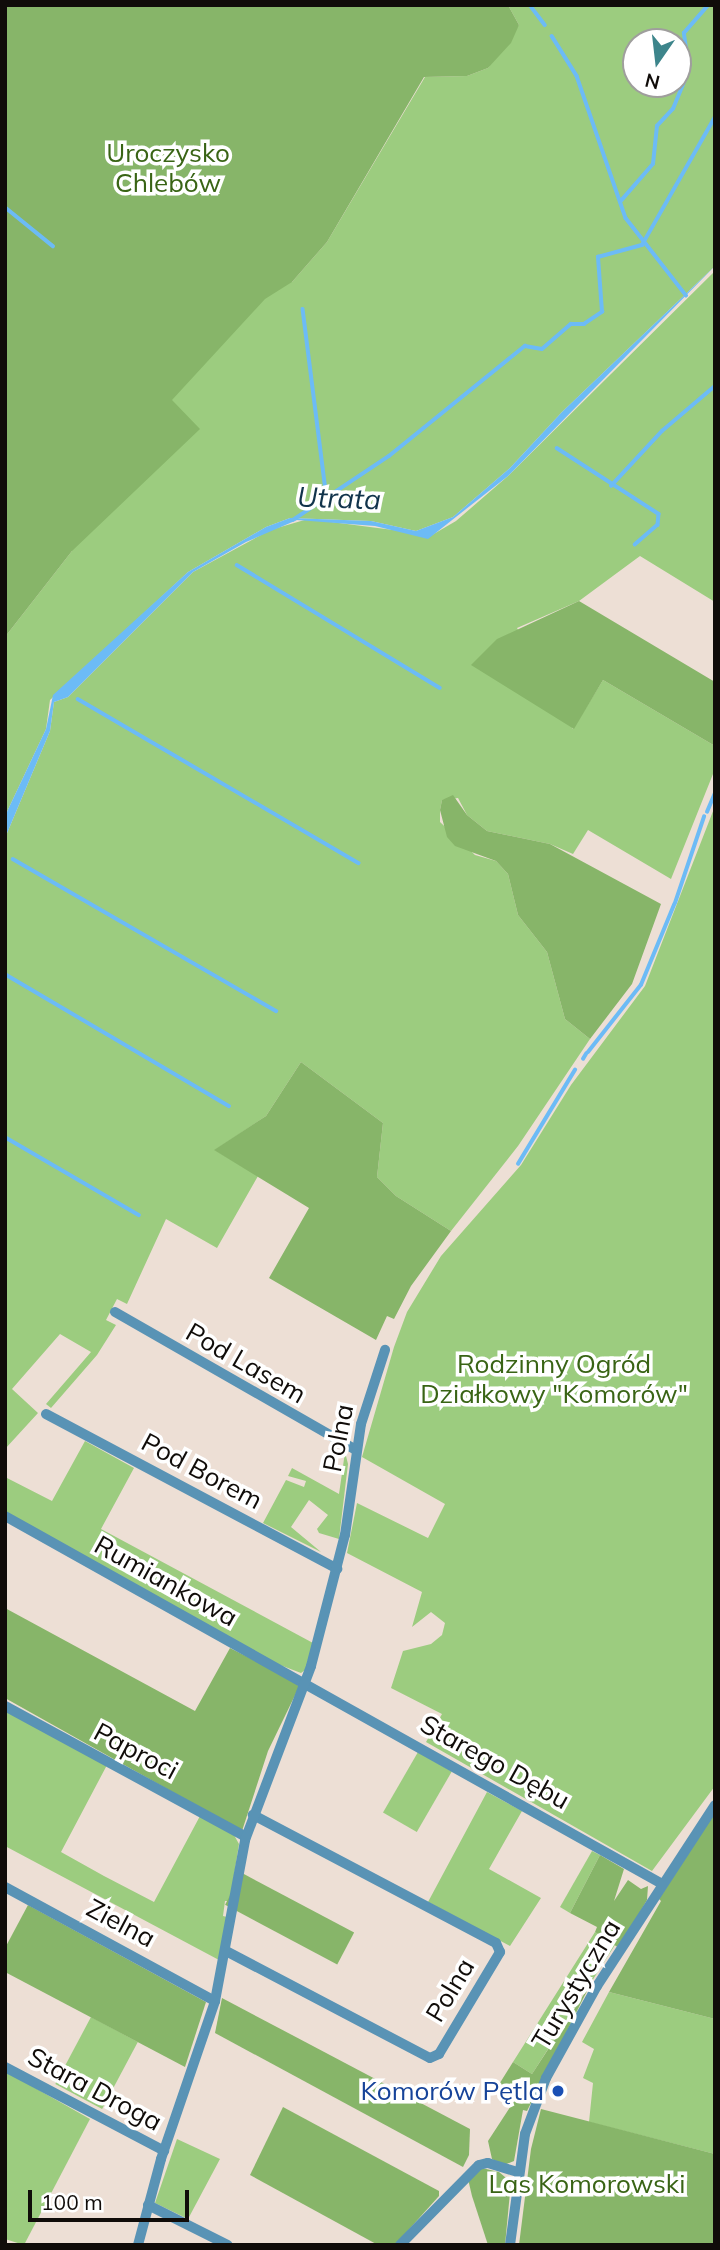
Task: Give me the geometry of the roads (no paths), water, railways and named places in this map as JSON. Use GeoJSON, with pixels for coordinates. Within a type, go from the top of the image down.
{"type":"FeatureCollection","features":[{"type":"Feature","properties":{"kind":"street","name":"Pod Lasem"},"geometry":{"type":"LineString","coordinates":[[115,1312],[356,1450]]}},
{"type":"Feature","properties":{"kind":"street","name":"Polna"},"geometry":{"type":"LineString","coordinates":[[138,2245],[164,2151],[215,2001],[246,1837],[305,1682],[337,1569],[356,1450],[385,1350]]}},
{"type":"Feature","properties":{"kind":"street","name":"Pod Borem"},"geometry":{"type":"LineString","coordinates":[[46,1414],[337,1569]]}},
{"type":"Feature","properties":{"kind":"street","name":"Rumiankowa"},"geometry":{"type":"LineString","coordinates":[[5,1516],[305,1682]]}},
{"type":"Feature","properties":{"kind":"street","name":"Starego Dębu"},"geometry":{"type":"LineString","coordinates":[[305,1682],[662,1884]]}},
{"type":"Feature","properties":{"kind":"street","name":"Paproci"},"geometry":{"type":"LineString","coordinates":[[5,1706],[246,1837]]}},
{"type":"Feature","properties":{"kind":"street","name":"Turystyczna"},"geometry":{"type":"LineString","coordinates":[[510,2245],[519,2172],[530,2117],[555,2059],[662,1884],[715,1805]]}},
{"type":"Feature","properties":{"kind":"street","name":"Polna"},"geometry":{"type":"LineString","coordinates":[[226,1951],[430,2058],[439,2054],[499,1952],[496,1943],[253,1815]]}},
{"type":"Feature","properties":{"kind":"street","name":"Zielna"},"geometry":{"type":"LineString","coordinates":[[5,1887],[215,2001]]}},
{"type":"Feature","properties":{"kind":"street","name":"Stara Droga"},"geometry":{"type":"LineString","coordinates":[[5,2067],[164,2151]]}},
{"type":"Feature","properties":{"kind":"street"},"geometry":{"type":"LineString","coordinates":[[400,2245],[482,2163],[519,2172]]}},
{"type":"Feature","properties":{"kind":"street"},"geometry":{"type":"LineString","coordinates":[[148,2205],[229,2245]]}},
{"type":"Feature","properties":{"kind":"water"},"geometry":{"type":"Polygon","coordinates":[[[715,266],[508,476],[428,539],[375,526],[297,520],[246,542],[193,572],[68,697],[54,702],[50,731],[5,838],[5,816],[46,729],[53,695],[188,572],[266,527],[290,518],[371,521],[416,531],[453,517],[510,468],[562,412],[715,266]]]}},
{"type":"Feature","properties":{"kind":"waterway"},"geometry":{"type":"LineString","coordinates":[[530,5],[545,25]]}},
{"type":"Feature","properties":{"kind":"waterway"},"geometry":{"type":"LineString","coordinates":[[620,202],[653,164],[657,126],[673,109],[689,70],[684,33],[708,5]]}},
{"type":"Feature","properties":{"kind":"waterway"},"geometry":{"type":"LineString","coordinates":[[552,36],[577,76],[626,218],[686,295]]}},
{"type":"Feature","properties":{"kind":"waterway","name":"Utrata"},"geometry":{"type":"LineString","coordinates":[[293,520],[389,456],[525,346],[542,349],[571,324],[584,324],[602,312],[598,257],[642,245],[715,117]]}},
{"type":"Feature","properties":{"kind":"waterway"},"geometry":{"type":"LineString","coordinates":[[5,207],[53,246]]}},
{"type":"Feature","properties":{"kind":"waterway","name":"Utrata"},"geometry":{"type":"LineString","coordinates":[[303,309],[327,498]]}},
{"type":"Feature","properties":{"kind":"waterway"},"geometry":{"type":"LineString","coordinates":[[611,486],[662,431],[715,386]]}},
{"type":"Feature","properties":{"kind":"waterway"},"geometry":{"type":"LineString","coordinates":[[557,448],[659,514],[658,525],[635,545]]}},
{"type":"Feature","properties":{"kind":"waterway"},"geometry":{"type":"LineString","coordinates":[[237,565],[440,688]]}},
{"type":"Feature","properties":{"kind":"waterway"},"geometry":{"type":"LineString","coordinates":[[78,699],[359,863]]}},
{"type":"Feature","properties":{"kind":"waterway"},"geometry":{"type":"LineString","coordinates":[[707,812],[715,793]]}},
{"type":"Feature","properties":{"kind":"waterway"},"geometry":{"type":"LineString","coordinates":[[675,903],[704,817]]}},
{"type":"Feature","properties":{"kind":"waterway"},"geometry":{"type":"LineString","coordinates":[[13,859],[276,1011]]}},
{"type":"Feature","properties":{"kind":"waterway"},"geometry":{"type":"LineString","coordinates":[[588,1052],[641,985],[674,905]]}},
{"type":"Feature","properties":{"kind":"waterway"},"geometry":{"type":"LineString","coordinates":[[5,974],[229,1106]]}},
{"type":"Feature","properties":{"kind":"waterway"},"geometry":{"type":"LineString","coordinates":[[583,1059],[586,1054]]}},
{"type":"Feature","properties":{"kind":"waterway"},"geometry":{"type":"LineString","coordinates":[[518,1164],[575,1070]]}},
{"type":"Feature","properties":{"kind":"waterway"},"geometry":{"type":"LineString","coordinates":[[5,1137],[139,1215]]}},
{"type":"Feature","properties":{"kind":"place","name":"Komorów Pętla"},"geometry":{"type":"Point","coordinates":[558,2091]}},
{"type":"Feature","properties":{"kind":"park label","name":"Uroczysko Chlebów"},"geometry":{"type":"Point","coordinates":[168,168]}},
{"type":"Feature","properties":{"kind":"park label","name":"Rodzinny Ogród Działkowy \"Komorów\""},"geometry":{"type":"Point","coordinates":[554,1379]}},
{"type":"Feature","properties":{"kind":"park label","name":"Las Komorowski"},"geometry":{"type":"Point","coordinates":[587,2184]}}]}
